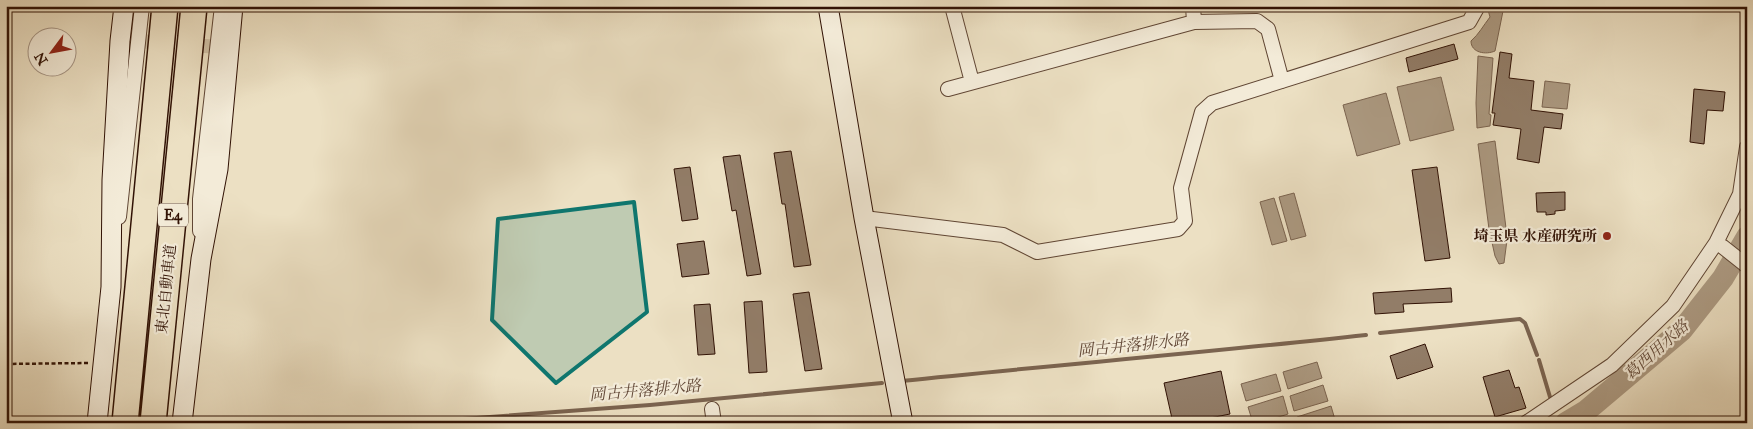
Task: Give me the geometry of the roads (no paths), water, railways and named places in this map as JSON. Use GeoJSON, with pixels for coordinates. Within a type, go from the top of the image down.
{"type":"FeatureCollection","features":[{"type":"Feature","properties":{"kind":"highway","name":"東北自動車道"},"geometry":{"type":"LineString","coordinates":[[125,423],[165,6]]}},
{"type":"Feature","properties":{"kind":"highway","name":"東北自動車道"},"geometry":{"type":"LineString","coordinates":[[153,423],[194,6]]}},
{"type":"Feature","properties":{"kind":"street"},"geometry":{"type":"LineString","coordinates":[[111,287],[112,180],[120,41],[124,6]]}},
{"type":"Feature","properties":{"kind":"street"},"geometry":{"type":"LineString","coordinates":[[97,423],[142,6]]}},
{"type":"Feature","properties":{"kind":"street"},"geometry":{"type":"LineString","coordinates":[[201,259],[200,199],[219,47],[222,6]]}},
{"type":"Feature","properties":{"kind":"street"},"geometry":{"type":"LineString","coordinates":[[182,423],[201,259],[218,169],[234,6]]}},
{"type":"Feature","properties":{"kind":"street"},"geometry":{"type":"LineString","coordinates":[[828,6],[864,218],[903,423]]}},
{"type":"Feature","properties":{"kind":"street"},"geometry":{"type":"LineString","coordinates":[[952,6],[972,82]]}},
{"type":"Feature","properties":{"kind":"street"},"geometry":{"type":"LineString","coordinates":[[1193,6],[1194,22]]}},
{"type":"Feature","properties":{"kind":"street"},"geometry":{"type":"LineString","coordinates":[[864,218],[1003,235],[1037,252],[1178,229],[1185,221],[1181,188],[1202,112],[1212,103],[1470,22],[1478,6]]}},
{"type":"Feature","properties":{"kind":"street"},"geometry":{"type":"LineString","coordinates":[[948,89],[1194,22],[1257,21],[1268,29],[1282,81]]}},
{"type":"Feature","properties":{"kind":"street"},"geometry":{"type":"LineString","coordinates":[[1526,423],[1612,365],[1673,306],[1720,245],[1740,194],[1747,147]]}},
{"type":"Feature","properties":{"kind":"street"},"geometry":{"type":"LineString","coordinates":[[1720,245],[1747,266]]}},
{"type":"Feature","properties":{"kind":"waterway","name":"葛西用水路"},"geometry":{"type":"LineString","coordinates":[[1566,423],[1586,411],[1682,330],[1723,278],[1747,237]]}},
{"type":"Feature","properties":{"kind":"waterway","name":"岡古井落排水路"},"geometry":{"type":"LineString","coordinates":[[1380,333],[1520,319],[1525,323],[1537,355]]}},
{"type":"Feature","properties":{"kind":"waterway","name":"岡古井落排水路"},"geometry":{"type":"LineString","coordinates":[[901,381],[1366,335]]}},
{"type":"Feature","properties":{"kind":"waterway","name":"岡古井落排水路"},"geometry":{"type":"LineString","coordinates":[[1539,360],[1550,397]]}},
{"type":"Feature","properties":{"kind":"waterway","name":"岡古井落排水路"},"geometry":{"type":"LineString","coordinates":[[409,423],[650,405],[882,383]]}},
{"type":"Feature","properties":{"kind":"tunnel"},"geometry":{"type":"LineString","coordinates":[[139,41],[219,47]]}},
{"type":"Feature","properties":{"kind":"place","name":"埼玉県 水産研究所"},"geometry":{"type":"Point","coordinates":[1607,236]}}]}
